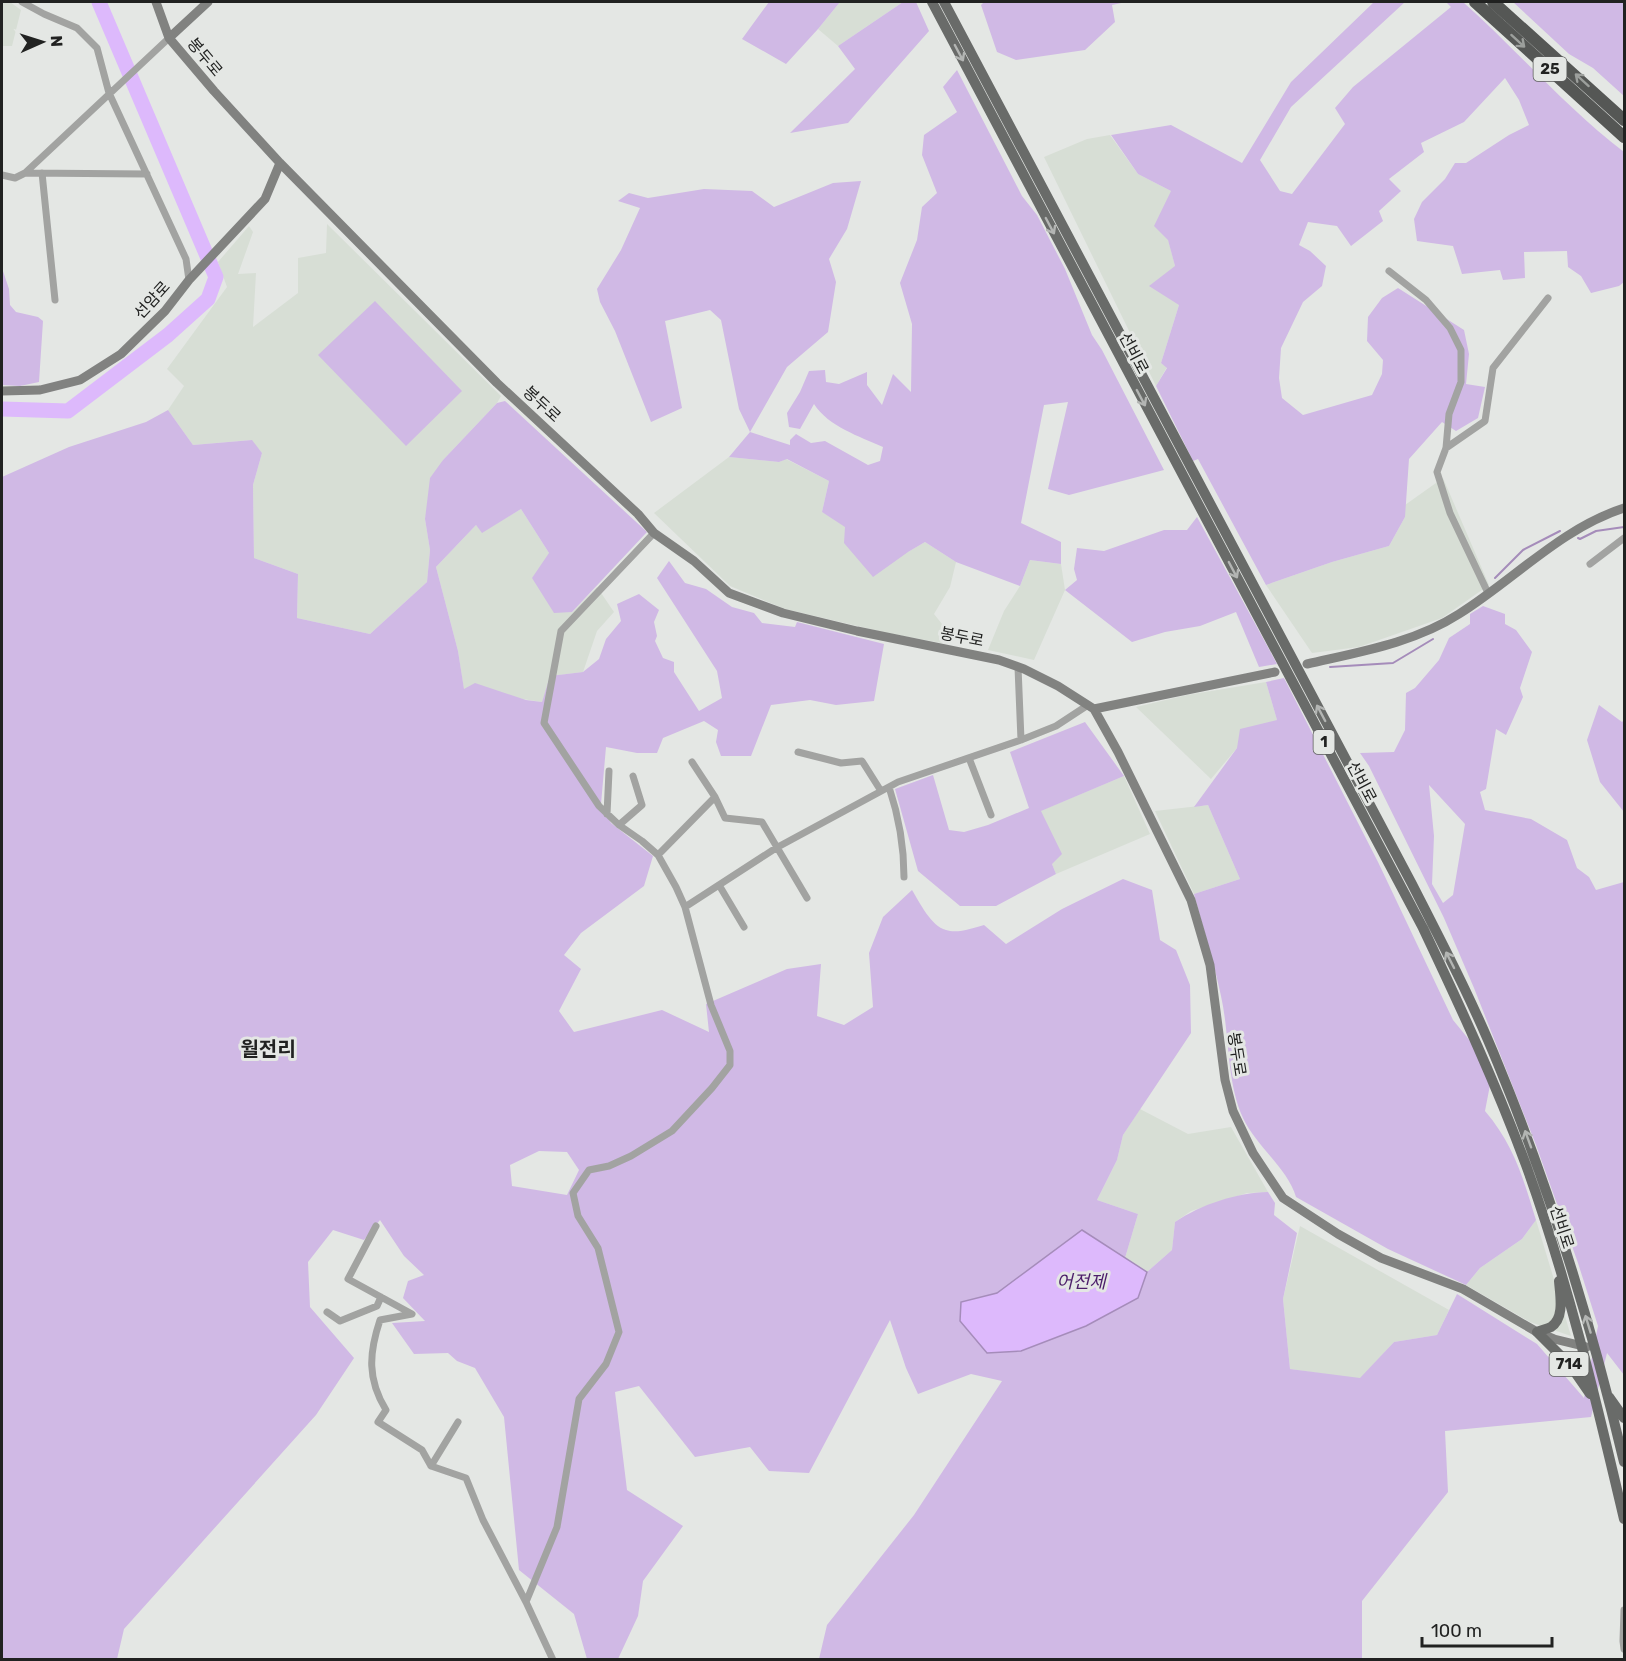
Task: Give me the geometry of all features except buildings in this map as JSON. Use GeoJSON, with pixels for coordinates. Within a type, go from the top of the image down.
{"type":"FeatureCollection","features":[{"type":"Feature","properties":{"kind":"highway","name":"25"},"geometry":{"type":"LineString","coordinates":[[1475,2],[1624,137]]}},
{"type":"Feature","properties":{"kind":"highway","name":"25"},"geometry":{"type":"LineString","coordinates":[[1493,2],[1624,120]]}},
{"type":"Feature","properties":{"kind":"main road"},"geometry":{"type":"LineString","coordinates":[[156,2],[169,38]]}},
{"type":"Feature","properties":{"kind":"main road"},"geometry":{"type":"LineString","coordinates":[[169,38],[208,2]]}},
{"type":"Feature","properties":{"kind":"main road","name":"선비로"},"geometry":{"type":"LineString","coordinates":[[932,2],[1423,928],[1467,1019],[1527,1167],[1556,1258],[1582,1346],[1624,1519]]}},
{"type":"Feature","properties":{"kind":"main road","name":"선비로"},"geometry":{"type":"LineString","coordinates":[[944,2],[1412,884],[1458,976],[1524,1127],[1547,1192],[1596,1349],[1624,1462]]}},
{"type":"Feature","properties":{"kind":"main road","name":"봉두로"},"geometry":{"type":"LineString","coordinates":[[169,38],[280,163],[497,383],[638,513],[654,533],[694,561],[729,593],[775,611],[857,631],[999,660],[1058,686],[1091,707],[1123,762],[1191,900],[1210,965],[1226,1080],[1233,1111],[1253,1153],[1283,1198],[1338,1234],[1381,1257],[1463,1289],[1554,1340],[1596,1349]]}},
{"type":"Feature","properties":{"kind":"main road","name":"선암로"},"geometry":{"type":"LineString","coordinates":[[2,391],[40,390],[80,380],[121,354],[165,311],[192,277],[265,199],[280,163]]}},
{"type":"Feature","properties":{"kind":"main road"},"geometry":{"type":"LineString","coordinates":[[1307,664],[1387,646],[1425,632],[1457,616],[1530,560],[1566,537],[1594,520],[1624,508]]}},
{"type":"Feature","properties":{"kind":"main road"},"geometry":{"type":"LineString","coordinates":[[1091,707],[1275,672]]}},
{"type":"Feature","properties":{"kind":"main road","name":"714"},"geometry":{"type":"LineString","coordinates":[[1556,1258],[1560,1310],[1551,1327],[1537,1332],[1570,1365],[1595,1402]]}},
{"type":"Feature","properties":{"kind":"main road"},"geometry":{"type":"LineString","coordinates":[[1607,1394],[1624,1419]]}},
{"type":"Feature","properties":{"kind":"street"},"geometry":{"type":"LineString","coordinates":[[22,2],[77,28],[97,48],[111,92],[192,277]]}},
{"type":"Feature","properties":{"kind":"street"},"geometry":{"type":"LineString","coordinates":[[2,175],[15,178],[25,173],[169,38]]}},
{"type":"Feature","properties":{"kind":"street"},"geometry":{"type":"LineString","coordinates":[[25,173],[147,174]]}},
{"type":"Feature","properties":{"kind":"street"},"geometry":{"type":"LineString","coordinates":[[42,173],[56,300]]}},
{"type":"Feature","properties":{"kind":"street"},"geometry":{"type":"LineString","coordinates":[[1389,271],[1426,300],[1450,328],[1461,350],[1461,382],[1449,414],[1446,448],[1437,472],[1450,513],[1488,593]]}},
{"type":"Feature","properties":{"kind":"street"},"geometry":{"type":"LineString","coordinates":[[1446,448],[1485,421],[1493,368],[1548,298]]}},
{"type":"Feature","properties":{"kind":"street"},"geometry":{"type":"LineString","coordinates":[[526,1602],[557,1527],[579,1399],[606,1364],[619,1332],[598,1248],[578,1216],[573,1192],[589,1170],[609,1166],[631,1156],[672,1131],[730,1065],[730,1051],[711,1005],[685,907],[658,855],[619,825],[599,806],[544,723],[561,631],[654,533]]}},
{"type":"Feature","properties":{"kind":"street"},"geometry":{"type":"LineString","coordinates":[[1590,564],[1624,538]]}},
{"type":"Feature","properties":{"kind":"street"},"geometry":{"type":"LineString","coordinates":[[1018,667],[1021,740]]}},
{"type":"Feature","properties":{"kind":"street"},"geometry":{"type":"LineString","coordinates":[[685,907],[776,848],[889,787],[1021,740],[1056,726],[1091,707]]}},
{"type":"Feature","properties":{"kind":"street"},"geometry":{"type":"LineString","coordinates":[[798,752],[841,763],[862,761],[881,791]]}},
{"type":"Feature","properties":{"kind":"street"},"geometry":{"type":"LineString","coordinates":[[969,758],[991,814]]}},
{"type":"Feature","properties":{"kind":"street"},"geometry":{"type":"LineString","coordinates":[[692,762],[715,797],[725,818],[762,822],[807,898]]}},
{"type":"Feature","properties":{"kind":"street"},"geometry":{"type":"LineString","coordinates":[[607,814],[609,771]]}},
{"type":"Feature","properties":{"kind":"street"},"geometry":{"type":"LineString","coordinates":[[619,825],[642,805],[633,776]]}},
{"type":"Feature","properties":{"kind":"street"},"geometry":{"type":"LineString","coordinates":[[889,787],[899,816],[904,848],[904,877]]}},
{"type":"Feature","properties":{"kind":"street"},"geometry":{"type":"LineString","coordinates":[[658,855],[715,797]]}},
{"type":"Feature","properties":{"kind":"street"},"geometry":{"type":"LineString","coordinates":[[719,885],[744,927]]}},
{"type":"Feature","properties":{"kind":"street"},"geometry":{"type":"LineString","coordinates":[[376,1226],[348,1279],[412,1314],[380,1320],[372,1344],[371,1361],[375,1387],[386,1410],[378,1422],[422,1450],[431,1466],[466,1478],[483,1520],[553,1659]]}},
{"type":"Feature","properties":{"kind":"street"},"geometry":{"type":"LineString","coordinates":[[327,1312],[340,1321],[377,1306],[381,1297]]}},
{"type":"Feature","properties":{"kind":"street"},"geometry":{"type":"LineString","coordinates":[[431,1466],[458,1422]]}},
{"type":"Feature","properties":{"kind":"street"},"geometry":{"type":"LineString","coordinates":[[1624,1610],[1624,1649]]}},
{"type":"Feature","properties":{"kind":"shaded area"},"geometry":{"type":"Polygon","coordinates":[[[2,2],[10,2],[21,10],[12,46],[2,46],[2,2]]]}},
{"type":"Feature","properties":{"kind":"shaded area"},"geometry":{"type":"Polygon","coordinates":[[[769,2],[840,2],[786,64],[742,39],[769,2]]]}},
{"type":"Feature","properties":{"kind":"shaded area"},"geometry":{"type":"Polygon","coordinates":[[[840,2],[903,2],[838,46],[818,29],[840,2]]]}},
{"type":"Feature","properties":{"kind":"shaded area"},"geometry":{"type":"Polygon","coordinates":[[[903,2],[916,2],[929,31],[848,123],[790,133],[855,69],[838,46],[903,2]]]}},
{"type":"Feature","properties":{"kind":"shaded area"},"geometry":{"type":"Polygon","coordinates":[[[984,2],[1126,2],[1112,5],[1115,22],[1085,50],[1016,60],[997,52],[981,5],[984,2]]]}},
{"type":"Feature","properties":{"kind":"shaded area"},"geometry":{"type":"Polygon","coordinates":[[[1374,2],[1405,2],[1291,107],[1260,160],[1280,191],[1292,194],[1345,124],[1335,108],[1353,87],[1451,7],[1446,2],[1463,2],[1582,117],[1624,152],[1624,282],[1619,286],[1591,293],[1581,276],[1568,267],[1567,251],[1524,252],[1525,278],[1503,280],[1500,270],[1462,274],[1453,246],[1417,241],[1414,219],[1422,202],[1445,179],[1455,163],[1466,163],[1529,125],[1519,100],[1505,78],[1464,122],[1421,143],[1424,152],[1389,179],[1401,191],[1379,211],[1383,221],[1351,246],[1337,226],[1308,222],[1299,245],[1310,251],[1326,266],[1322,286],[1303,302],[1281,348],[1279,378],[1282,398],[1303,415],[1372,395],[1382,374],[1383,360],[1367,341],[1368,317],[1382,298],[1398,288],[1464,330],[1469,354],[1466,384],[1485,387],[1478,418],[1456,431],[1442,422],[1409,459],[1405,517],[1389,546],[1332,562],[1266,585],[1198,459],[1193,461],[1156,386],[1167,368],[1161,363],[1179,305],[1149,286],[1175,266],[1168,240],[1154,226],[1171,191],[1138,174],[1111,135],[1171,125],[1242,163],[1291,82],[1374,2]]]}},
{"type":"Feature","properties":{"kind":"shaded area"},"geometry":{"type":"Polygon","coordinates":[[[1513,2],[1624,2],[1624,96],[1593,68],[1569,54],[1513,2]]]}},
{"type":"Feature","properties":{"kind":"shaded area"},"geometry":{"type":"Polygon","coordinates":[[[957,70],[1022,196],[1037,215],[1065,269],[1092,335],[1164,470],[1069,495],[1048,489],[1068,402],[1044,405],[1021,523],[1061,542],[1061,564],[1030,560],[1020,586],[956,562],[925,542],[873,577],[844,543],[845,527],[822,512],[829,481],[787,459],[779,462],[729,457],[750,432],[790,445],[790,440],[796,434],[811,443],[825,441],[868,465],[880,461],[883,447],[836,425],[814,404],[800,429],[789,427],[787,413],[809,371],[825,370],[826,382],[839,384],[867,372],[867,385],[882,405],[893,374],[911,392],[912,324],[900,283],[917,240],[922,207],[937,193],[922,155],[924,135],[957,112],[943,87],[957,70]]]}},
{"type":"Feature","properties":{"kind":"shaded area"},"geometry":{"type":"Polygon","coordinates":[[[1110,135],[1138,174],[1171,191],[1168,239],[1175,266],[1179,305],[1161,363],[1167,367],[1156,386],[1044,157],[1087,139],[1110,135]]]}},
{"type":"Feature","properties":{"kind":"shaded area"},"geometry":{"type":"Polygon","coordinates":[[[861,181],[847,229],[829,259],[836,282],[828,332],[787,367],[750,432],[739,409],[721,320],[710,310],[665,321],[682,408],[651,422],[615,331],[600,302],[597,289],[621,250],[640,208],[618,201],[629,193],[648,198],[704,189],[752,191],[774,207],[833,183],[861,181]]]}},
{"type":"Feature","properties":{"kind":"shaded area"},"geometry":{"type":"Polygon","coordinates":[[[327,224],[501,396],[443,460],[425,519],[430,550],[427,582],[370,634],[297,618],[298,574],[254,558],[253,485],[262,453],[251,440],[193,445],[168,410],[184,386],[167,369],[227,287],[218,262],[249,226],[253,232],[238,274],[256,273],[253,327],[298,293],[298,258],[326,253],[327,224]]]}},
{"type":"Feature","properties":{"kind":"shaded area"},"geometry":{"type":"Polygon","coordinates":[[[2,268],[9,289],[10,305],[16,312],[38,317],[43,321],[39,382],[20,386],[2,385],[2,268]]]}},
{"type":"Feature","properties":{"kind":"shaded area"},"geometry":{"type":"Polygon","coordinates":[[[375,301],[462,391],[406,446],[318,355],[375,301]]]}},
{"type":"Feature","properties":{"kind":"shaded area"},"geometry":{"type":"Polygon","coordinates":[[[505,401],[647,532],[572,612],[554,613],[532,578],[549,553],[521,509],[482,533],[476,525],[436,567],[458,651],[464,689],[475,683],[526,700],[542,702],[550,676],[583,672],[599,659],[606,639],[621,621],[617,604],[639,594],[659,610],[654,622],[657,636],[655,641],[663,658],[674,662],[674,672],[699,711],[722,698],[717,671],[657,578],[669,561],[685,583],[706,589],[732,607],[754,613],[762,623],[795,627],[797,622],[884,644],[874,701],[836,705],[810,700],[771,705],[751,756],[721,756],[716,742],[718,730],[704,721],[663,738],[657,753],[637,753],[606,747],[601,804],[611,823],[653,856],[644,886],[581,933],[564,955],[581,969],[559,1011],[574,1032],[662,1010],[709,1032],[706,1004],[787,969],[821,964],[817,1016],[844,1025],[873,1007],[869,953],[883,917],[912,890],[926,913],[941,928],[955,931],[984,925],[1006,944],[1062,909],[1123,879],[1152,890],[1160,940],[1176,950],[1190,985],[1191,1033],[1123,1135],[1117,1160],[1097,1200],[1138,1214],[1125,1258],[1082,1230],[997,1293],[961,1302],[986,1353],[1021,1351],[1086,1326],[1138,1298],[1147,1272],[1172,1250],[1175,1222],[1196,1210],[1220,1201],[1268,1192],[1275,1203],[1274,1215],[1297,1233],[1283,1299],[1290,1369],[1360,1378],[1394,1342],[1437,1335],[1457,1294],[1537,1344],[1584,1398],[1598,1326],[1578,1263],[1536,1145],[1474,988],[1444,918],[1369,766],[1360,753],[1394,752],[1405,730],[1406,693],[1415,688],[1439,660],[1449,638],[1470,624],[1470,614],[1483,606],[1505,614],[1505,624],[1516,630],[1532,652],[1520,688],[1523,697],[1506,735],[1496,729],[1486,789],[1480,792],[1485,810],[1531,819],[1567,840],[1577,868],[1589,877],[1596,890],[1624,882],[1624,1375],[1607,1353],[1591,1417],[1445,1431],[1448,1492],[1362,1601],[1362,1660],[819,1659],[827,1625],[914,1515],[1002,1381],[971,1374],[918,1394],[906,1368],[890,1320],[809,1473],[769,1471],[750,1447],[695,1457],[639,1386],[615,1392],[627,1490],[683,1526],[643,1581],[638,1616],[618,1659],[587,1659],[574,1614],[519,1570],[504,1417],[475,1368],[457,1361],[448,1353],[414,1354],[392,1323],[425,1321],[403,1298],[408,1281],[424,1275],[404,1256],[380,1220],[364,1240],[333,1230],[308,1262],[310,1307],[354,1358],[316,1415],[124,1629],[117,1659],[2,1659],[2,477],[69,447],[146,422],[168,410],[193,445],[252,440],[262,453],[253,485],[254,558],[298,574],[297,618],[370,634],[427,582],[430,550],[425,519],[430,478],[443,460],[497,403],[505,401]],[[1429,785],[1434,836],[1432,884],[1443,903],[1453,895],[1465,824],[1429,785]],[[539,1151],[510,1165],[512,1186],[567,1195],[579,1170],[567,1152],[539,1151]]]}},
{"type":"Feature","properties":{"kind":"shaded area"},"geometry":{"type":"Polygon","coordinates":[[[729,457],[779,462],[786,459],[829,481],[822,512],[908,552],[925,542],[956,562],[950,587],[934,614],[954,639],[947,644],[887,633],[785,609],[730,586],[654,513],[729,457]]]}},
{"type":"Feature","properties":{"kind":"shaded area"},"geometry":{"type":"Polygon","coordinates":[[[1443,478],[1489,585],[1442,618],[1359,647],[1312,653],[1266,585],[1332,562],[1389,546],[1405,517],[1405,505],[1443,478]]]}},
{"type":"Feature","properties":{"kind":"shaded area"},"geometry":{"type":"Polygon","coordinates":[[[521,509],[549,553],[572,612],[597,587],[614,612],[597,631],[583,672],[551,676],[542,702],[464,690],[458,651],[436,567],[476,525],[482,532],[521,509]]]}},
{"type":"Feature","properties":{"kind":"shaded area"},"geometry":{"type":"Polygon","coordinates":[[[1197,517],[1277,664],[1259,667],[1236,612],[1200,626],[1165,632],[1132,642],[1065,590],[1077,580],[1074,569],[1077,548],[1104,551],[1164,530],[1187,530],[1197,517]]]}},
{"type":"Feature","properties":{"kind":"shaded area"},"geometry":{"type":"Polygon","coordinates":[[[1030,560],[1061,564],[1065,590],[1034,660],[988,650],[1004,611],[1020,586],[1030,560]]]}},
{"type":"Feature","properties":{"kind":"shaded area"},"geometry":{"type":"Polygon","coordinates":[[[1284,678],[1378,862],[1453,1020],[1471,1042],[1490,1085],[1485,1111],[1510,1149],[1522,1176],[1536,1220],[1522,1239],[1480,1268],[1466,1285],[1388,1249],[1296,1197],[1286,1177],[1249,1128],[1238,1103],[1231,1073],[1221,996],[1194,894],[1240,879],[1208,805],[1194,807],[1237,748],[1240,729],[1277,720],[1266,682],[1284,678]]]}},
{"type":"Feature","properties":{"kind":"shaded area"},"geometry":{"type":"Polygon","coordinates":[[[1266,682],[1277,720],[1237,748],[1211,779],[1136,707],[1187,695],[1266,682]]]}},
{"type":"Feature","properties":{"kind":"shaded area"},"geometry":{"type":"Polygon","coordinates":[[[1599,705],[1622,722],[1624,720],[1624,812],[1600,782],[1587,740],[1599,705]]]}},
{"type":"Feature","properties":{"kind":"shaded area"},"geometry":{"type":"Polygon","coordinates":[[[1085,722],[1124,776],[1041,811],[1062,854],[1052,864],[1056,874],[996,906],[960,906],[918,871],[895,789],[933,775],[949,830],[964,832],[988,825],[1029,808],[1010,752],[1085,722]]]}},
{"type":"Feature","properties":{"kind":"shaded area"},"geometry":{"type":"Polygon","coordinates":[[[1124,776],[1150,834],[1056,874],[1040,811],[1124,776]]]}},
{"type":"Feature","properties":{"kind":"shaded area"},"geometry":{"type":"Polygon","coordinates":[[[1208,805],[1240,879],[1194,894],[1155,811],[1208,805]]]}},
{"type":"Feature","properties":{"kind":"shaded area"},"geometry":{"type":"Polygon","coordinates":[[[1140,1109],[1188,1134],[1231,1127],[1268,1192],[1247,1193],[1191,1211],[1175,1222],[1172,1250],[1147,1272],[1125,1258],[1138,1214],[1097,1200],[1117,1160],[1123,1135],[1140,1109]]]}},
{"type":"Feature","properties":{"kind":"shaded area"},"geometry":{"type":"Polygon","coordinates":[[[1536,1220],[1571,1336],[1530,1322],[1466,1285],[1480,1268],[1522,1239],[1536,1220]]]}},
{"type":"Feature","properties":{"kind":"shaded area"},"geometry":{"type":"Polygon","coordinates":[[[1300,1226],[1449,1310],[1437,1335],[1394,1342],[1360,1379],[1290,1369],[1283,1299],[1300,1226]]]}},
{"type":"Feature","properties":{"kind":"water","name":"어전제"},"geometry":{"type":"Polygon","coordinates":[[[1082,1230],[1147,1272],[1138,1298],[1086,1326],[1021,1351],[987,1353],[960,1321],[961,1302],[997,1293],[1082,1230]]]}},
{"type":"Feature","properties":{"kind":"waterway"},"geometry":{"type":"LineString","coordinates":[[2,409],[68,411],[168,335],[208,299],[216,277],[99,2]]}},
{"type":"Feature","properties":{"kind":"waterway"},"geometry":{"type":"LineString","coordinates":[[1578,538],[1596,531],[1624,527]]}},
{"type":"Feature","properties":{"kind":"waterway"},"geometry":{"type":"LineString","coordinates":[[1495,578],[1523,550],[1560,531]]}},
{"type":"Feature","properties":{"kind":"waterway"},"geometry":{"type":"LineString","coordinates":[[1330,667],[1393,663],[1433,639]]}},
{"type":"Feature","properties":{"kind":"district","name":"월전리"},"geometry":{"type":"Point","coordinates":[268,1049]}}]}
